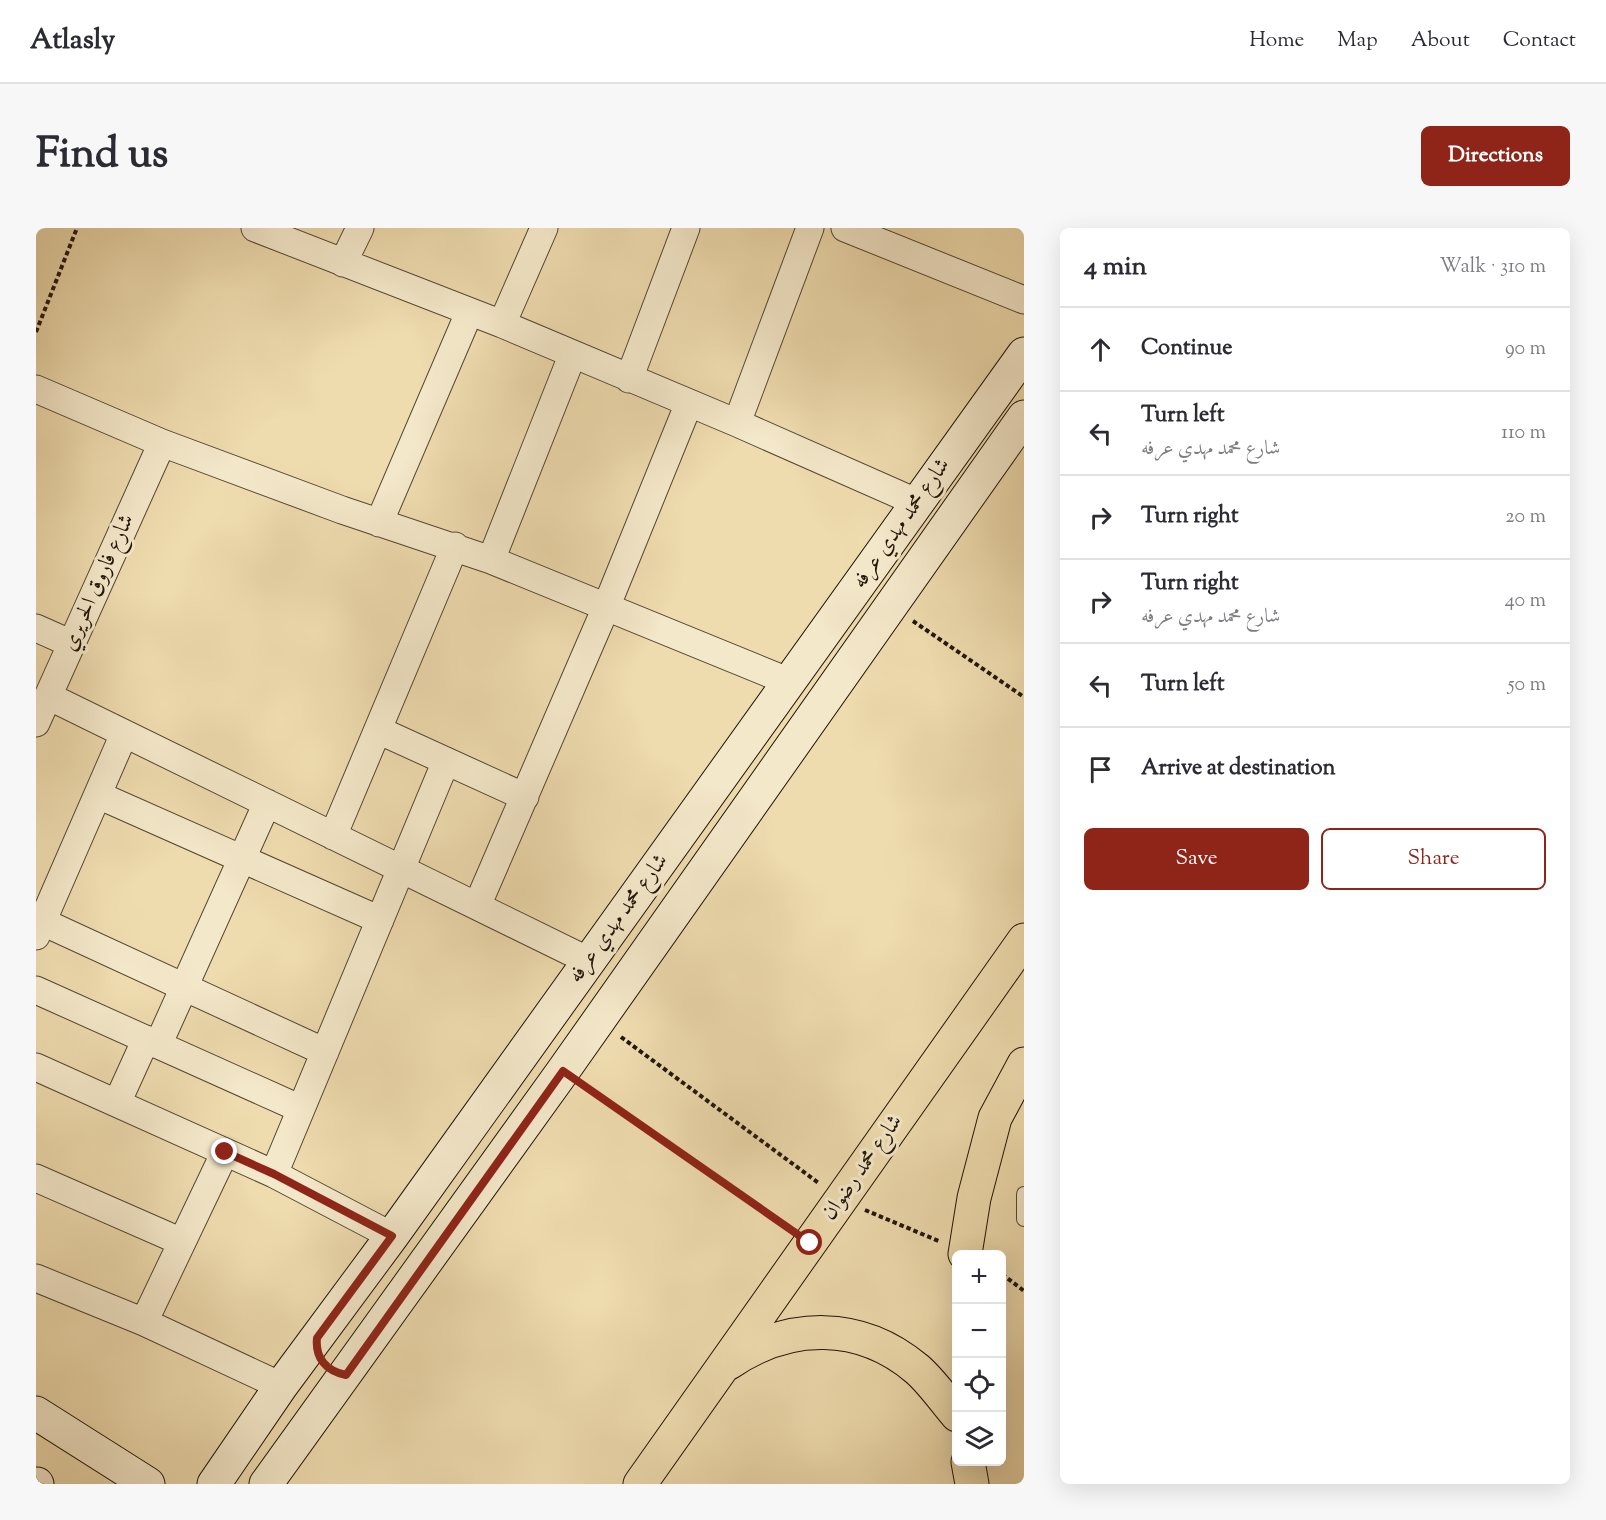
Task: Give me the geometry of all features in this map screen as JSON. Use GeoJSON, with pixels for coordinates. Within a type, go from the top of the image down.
{"type":"FeatureCollection","features":[{"type":"Feature","properties":{"kind":"main road","name":"شارع محمد رضوان"},"geometry":{"type":"LineString","coordinates":[[640,1484],[1024,940]]}},
{"type":"Feature","properties":{"kind":"main road"},"geometry":{"type":"LineString","coordinates":[[965,1250],[974,1198],[995,1118],[1024,1064]]}},
{"type":"Feature","properties":{"kind":"main road"},"geometry":{"type":"LineString","coordinates":[[722,1368],[751,1348],[785,1335],[820,1331],[856,1336],[889,1349],[918,1370],[954,1412]]}},
{"type":"Feature","properties":{"kind":"main road"},"geometry":{"type":"LineString","coordinates":[[969,1466],[972,1484]]}},
{"type":"Feature","properties":{"kind":"street"},"geometry":{"type":"LineString","coordinates":[[255,228],[502,324],[573,356],[737,423],[916,502]]}},
{"type":"Feature","properties":{"kind":"street"},"geometry":{"type":"LineString","coordinates":[[343,263],[360,228]]}},
{"type":"Feature","properties":{"kind":"street"},"geometry":{"type":"LineString","coordinates":[[502,324],[544,228]]}},
{"type":"Feature","properties":{"kind":"street"},"geometry":{"type":"LineString","coordinates":[[629,379],[686,228]]}},
{"type":"Feature","properties":{"kind":"street"},"geometry":{"type":"LineString","coordinates":[[737,423],[810,228]]}},
{"type":"Feature","properties":{"kind":"street"},"geometry":{"type":"LineString","coordinates":[[845,228],[1024,300]]}},
{"type":"Feature","properties":{"kind":"street"},"geometry":{"type":"LineString","coordinates":[[379,523],[469,313]]}},
{"type":"Feature","properties":{"kind":"street","name":"شارع محمد مهدي عرفه"},"geometry":{"type":"LineString","coordinates":[[214,1484],[281,1386],[392,1236],[1024,354]]}},
{"type":"Feature","properties":{"kind":"street"},"geometry":{"type":"LineString","coordinates":[[491,560],[573,356]]}},
{"type":"Feature","properties":{"kind":"street"},"geometry":{"type":"LineString","coordinates":[[36,389],[162,443],[379,523],[455,546],[607,605],[790,682]]}},
{"type":"Feature","properties":{"kind":"street"},"geometry":{"type":"LineString","coordinates":[[477,906],[607,605],[689,403]]}},
{"type":"Feature","properties":{"kind":"street","name":"شارع محمد مهدي عرفه"},"geometry":{"type":"LineString","coordinates":[[266,1484],[563,1071],[1024,417]]}},
{"type":"Feature","properties":{"kind":"street","name":"شارع فاروق الحريري"},"geometry":{"type":"LineString","coordinates":[[36,723],[162,443]]}},
{"type":"Feature","properties":{"kind":"street"},"geometry":{"type":"LineString","coordinates":[[333,836],[455,546]]}},
{"type":"Feature","properties":{"kind":"street"},"geometry":{"type":"LineString","coordinates":[[36,628],[72,644]]}},
{"type":"Feature","properties":{"kind":"street"},"geometry":{"type":"LineString","coordinates":[[48,696],[589,961]]}},
{"type":"Feature","properties":{"kind":"street"},"geometry":{"type":"LineString","coordinates":[[378,730],[525,797]]}},
{"type":"Feature","properties":{"kind":"street"},"geometry":{"type":"LineString","coordinates":[[124,734],[39,929],[184,987],[325,1052]]}},
{"type":"Feature","properties":{"kind":"street"},"geometry":{"type":"LineString","coordinates":[[274,1174],[446,761]]}},
{"type":"Feature","properties":{"kind":"street"},"geometry":{"type":"LineString","coordinates":[[98,795],[380,920]]}},
{"type":"Feature","properties":{"kind":"street"},"geometry":{"type":"LineString","coordinates":[[117,1103],[184,987],[267,804]]}},
{"type":"Feature","properties":{"kind":"street"},"geometry":{"type":"LineString","coordinates":[[36,990],[301,1109]]}},
{"type":"Feature","properties":{"kind":"street"},"geometry":{"type":"LineString","coordinates":[[36,1067],[274,1174],[392,1236]]}},
{"type":"Feature","properties":{"kind":"street"},"geometry":{"type":"LineString","coordinates":[[144,1322],[225,1152]]}},
{"type":"Feature","properties":{"kind":"street"},"geometry":{"type":"LineString","coordinates":[[36,1178],[182,1242]]}},
{"type":"Feature","properties":{"kind":"street"},"geometry":{"type":"LineString","coordinates":[[36,1278],[144,1322],[281,1386],[290,1388],[304,1398],[310,1414],[309,1423]]}},
{"type":"Feature","properties":{"kind":"street"},"geometry":{"type":"LineString","coordinates":[[317,1338],[321,1360],[331,1370],[346,1375]]}},
{"type":"Feature","properties":{"kind":"street"},"geometry":{"type":"LineString","coordinates":[[36,1413],[148,1484]]}},
{"type":"Feature","properties":{"kind":"lane"},"geometry":{"type":"LineString","coordinates":[[1024,1194],[1024,1219]]}},
{"type":"Feature","properties":{"kind":"path"},"geometry":{"type":"LineString","coordinates":[[36,332],[77,228]]}},
{"type":"Feature","properties":{"kind":"path"},"geometry":{"type":"LineString","coordinates":[[891,606],[1024,697]]}},
{"type":"Feature","properties":{"kind":"path"},"geometry":{"type":"LineString","coordinates":[[599,1020],[840,1199],[958,1250]]}},
{"type":"Feature","properties":{"kind":"path"},"geometry":{"type":"LineString","coordinates":[[563,1071],[810,1243]]}},
{"type":"Feature","properties":{"kind":"path"},"geometry":{"type":"LineString","coordinates":[[1006,1277],[1024,1291]]}},
{"type":"Feature","properties":{"kind":"route"},"geometry":{"type":"LineString","coordinates":[[225,1152],[274,1174],[392,1236],[317,1338],[316,1345],[321,1360],[325,1366],[338,1374],[346,1375],[563,1071],[810,1243]]}}]}
